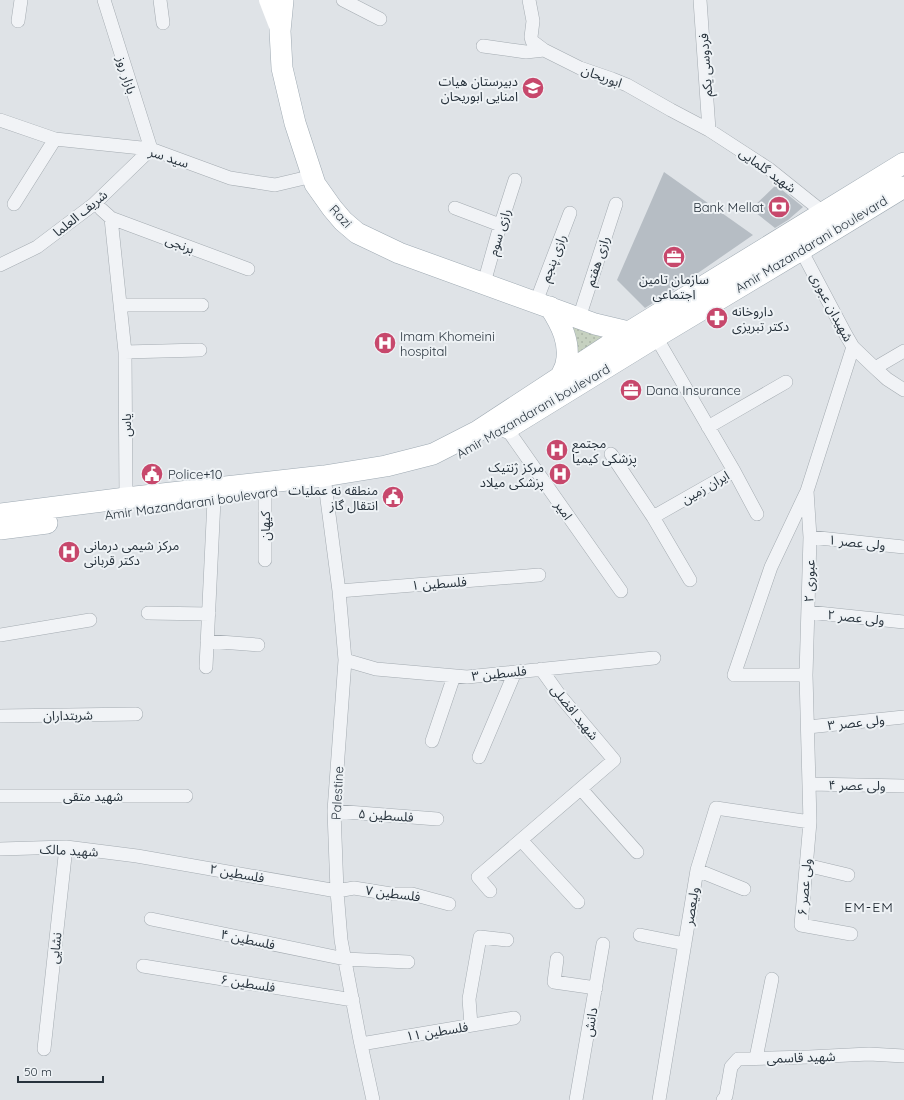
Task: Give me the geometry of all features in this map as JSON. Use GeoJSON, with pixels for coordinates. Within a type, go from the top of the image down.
{"type":"FeatureCollection","features":[{"type":"Feature","properties":{"kind":"main road"},"geometry":{"type":"LineString","coordinates":[[268,0],[280,31]]}},
{"type":"Feature","properties":{"kind":"main road","name":"Razi"},"geometry":{"type":"LineString","coordinates":[[283,0],[280,31],[282,68],[295,123],[315,184],[343,221],[358,234],[399,253],[595,324],[656,337]]}},
{"type":"Feature","properties":{"kind":"main road","name":"Amir Mazandarani boulevard"},"geometry":{"type":"LineString","coordinates":[[0,514],[126,498],[324,476],[386,466],[433,454],[478,431],[629,332],[904,163]]}},
{"type":"Feature","properties":{"kind":"main road","name":"Amir Mazandarani boulevard"},"geometry":{"type":"LineString","coordinates":[[0,529],[325,484],[388,479],[436,466],[484,443],[904,187]]}},
{"type":"Feature","properties":{"kind":"main road"},"geometry":{"type":"LineString","coordinates":[[543,305],[561,324],[565,336],[568,353],[566,365],[560,378]]}},
{"type":"Feature","properties":{"kind":"street"},"geometry":{"type":"LineString","coordinates":[[18,21],[21,0]]}},
{"type":"Feature","properties":{"kind":"street","name":"بازار روز"},"geometry":{"type":"LineString","coordinates":[[104,0],[150,150]]}},
{"type":"Feature","properties":{"kind":"street"},"geometry":{"type":"LineString","coordinates":[[160,0],[163,23]]}},
{"type":"Feature","properties":{"kind":"street"},"geometry":{"type":"LineString","coordinates":[[343,0],[380,19]]}},
{"type":"Feature","properties":{"kind":"street","name":"ابوریحان"},"geometry":{"type":"LineString","coordinates":[[529,0],[533,21],[532,41],[544,50],[580,68],[627,85],[710,130]]}},
{"type":"Feature","properties":{"kind":"street","name":"فردوسی یکم"},"geometry":{"type":"LineString","coordinates":[[700,0],[710,130]]}},
{"type":"Feature","properties":{"kind":"street"},"geometry":{"type":"LineString","coordinates":[[483,46],[526,52],[544,50]]}},
{"type":"Feature","properties":{"kind":"street","name":"سید سر"},"geometry":{"type":"LineString","coordinates":[[0,120],[55,139],[150,150],[230,178],[275,185],[313,176]]}},
{"type":"Feature","properties":{"kind":"street","name":"شهید گلمایی"},"geometry":{"type":"LineString","coordinates":[[710,130],[769,169],[824,213]]}},
{"type":"Feature","properties":{"kind":"street"},"geometry":{"type":"LineString","coordinates":[[14,204],[55,139]]}},
{"type":"Feature","properties":{"kind":"street","name":"شریف العلما"},"geometry":{"type":"LineString","coordinates":[[0,265],[37,247],[94,204],[150,150]]}},
{"type":"Feature","properties":{"kind":"street","name":"رازی سوم"},"geometry":{"type":"LineString","coordinates":[[484,283],[500,225],[515,180]]}},
{"type":"Feature","properties":{"kind":"street","name":"رازی هفتم"},"geometry":{"type":"LineString","coordinates":[[579,318],[616,204]]}},
{"type":"Feature","properties":{"kind":"street"},"geometry":{"type":"LineString","coordinates":[[455,208],[500,225]]}},
{"type":"Feature","properties":{"kind":"street"},"geometry":{"type":"LineString","coordinates":[[101,209],[111,218]]}},
{"type":"Feature","properties":{"kind":"street","name":"رازی پنجم"},"geometry":{"type":"LineString","coordinates":[[543,305],[570,213]]}},
{"type":"Feature","properties":{"kind":"street","name":"برنجی"},"geometry":{"type":"LineString","coordinates":[[111,218],[248,269]]}},
{"type":"Feature","properties":{"kind":"street","name":"یاس"},"geometry":{"type":"LineString","coordinates":[[111,218],[125,352],[126,498]]}},
{"type":"Feature","properties":{"kind":"street","name":"شهیدان عبوری"},"geometry":{"type":"LineString","coordinates":[[801,250],[853,347],[887,379],[904,390]]}},
{"type":"Feature","properties":{"kind":"street"},"geometry":{"type":"LineString","coordinates":[[120,305],[202,305]]}},
{"type":"Feature","properties":{"kind":"street","name":"ایران زمین"},"geometry":{"type":"LineString","coordinates":[[653,517],[734,471],[656,337]]}},
{"type":"Feature","properties":{"kind":"street","name":"عبوری ۲"},"geometry":{"type":"LineString","coordinates":[[810,822],[806,675],[810,537],[807,492],[853,347]]}},
{"type":"Feature","properties":{"kind":"street"},"geometry":{"type":"LineString","coordinates":[[125,352],[200,350]]}},
{"type":"Feature","properties":{"kind":"street"},"geometry":{"type":"LineString","coordinates":[[875,368],[904,350]]}},
{"type":"Feature","properties":{"kind":"street"},"geometry":{"type":"LineString","coordinates":[[708,427],[786,382]]}},
{"type":"Feature","properties":{"kind":"street","name":"امیر"},"geometry":{"type":"LineString","coordinates":[[507,429],[621,592]]}},
{"type":"Feature","properties":{"kind":"street"},"geometry":{"type":"LineString","coordinates":[[611,454],[653,517],[690,580]]}},
{"type":"Feature","properties":{"kind":"street"},"geometry":{"type":"LineString","coordinates":[[734,471],[757,514]]}},
{"type":"Feature","properties":{"kind":"street","name":"Palestine"},"geometry":{"type":"LineString","coordinates":[[325,484],[339,591],[345,660],[334,811],[336,891],[345,959],[373,1100]]}},
{"type":"Feature","properties":{"kind":"street","name":"کیهان"},"geometry":{"type":"LineString","coordinates":[[265,492],[265,560]]}},
{"type":"Feature","properties":{"kind":"street"},"geometry":{"type":"LineString","coordinates":[[806,675],[734,675],[771,567],[807,492]]}},
{"type":"Feature","properties":{"kind":"street"},"geometry":{"type":"LineString","coordinates":[[206,667],[214,500]]}},
{"type":"Feature","properties":{"kind":"street","name":"ولی عصر ۱"},"geometry":{"type":"LineString","coordinates":[[810,537],[904,547]]}},
{"type":"Feature","properties":{"kind":"street","name":"فلسطین ۱"},"geometry":{"type":"LineString","coordinates":[[339,591],[539,575]]}},
{"type":"Feature","properties":{"kind":"street"},"geometry":{"type":"LineString","coordinates":[[148,612],[209,614]]}},
{"type":"Feature","properties":{"kind":"street","name":"ولی عصر ۲"},"geometry":{"type":"LineString","coordinates":[[808,612],[904,622]]}},
{"type":"Feature","properties":{"kind":"street"},"geometry":{"type":"LineString","coordinates":[[0,635],[90,620]]}},
{"type":"Feature","properties":{"kind":"street"},"geometry":{"type":"LineString","coordinates":[[207,641],[258,645]]}},
{"type":"Feature","properties":{"kind":"street","name":"فلسطین ۳"},"geometry":{"type":"LineString","coordinates":[[345,660],[376,669],[467,677],[654,658]]}},
{"type":"Feature","properties":{"kind":"street","name":"شهید افضلی"},"geometry":{"type":"LineString","coordinates":[[541,669],[561,697],[614,760],[581,789]]}},
{"type":"Feature","properties":{"kind":"street"},"geometry":{"type":"LineString","coordinates":[[479,757],[515,672]]}},
{"type":"Feature","properties":{"kind":"street"},"geometry":{"type":"LineString","coordinates":[[432,741],[454,676]]}},
{"type":"Feature","properties":{"kind":"street","name":"شربتداران"},"geometry":{"type":"LineString","coordinates":[[0,716],[136,714]]}},
{"type":"Feature","properties":{"kind":"street","name":"ولی عصر ۳"},"geometry":{"type":"LineString","coordinates":[[808,727],[904,717]]}},
{"type":"Feature","properties":{"kind":"street","name":"ولی عصر ۴"},"geometry":{"type":"LineString","coordinates":[[810,784],[904,786]]}},
{"type":"Feature","properties":{"kind":"street"},"geometry":{"type":"LineString","coordinates":[[490,891],[478,877],[581,789],[637,852]]}},
{"type":"Feature","properties":{"kind":"street","name":"شهید متقی"},"geometry":{"type":"LineString","coordinates":[[0,796],[186,796]]}},
{"type":"Feature","properties":{"kind":"street","name":"ولیعصر"},"geometry":{"type":"LineString","coordinates":[[660,1100],[697,870],[716,808],[810,822]]}},
{"type":"Feature","properties":{"kind":"street","name":"فلسطین ۵"},"geometry":{"type":"LineString","coordinates":[[334,811],[437,819]]}},
{"type":"Feature","properties":{"kind":"street","name":"ولی عصر ۶"},"geometry":{"type":"LineString","coordinates":[[810,822],[801,925],[851,934]]}},
{"type":"Feature","properties":{"kind":"street"},"geometry":{"type":"LineString","coordinates":[[521,840],[578,902]]}},
{"type":"Feature","properties":{"kind":"street","name":"شهید مالک"},"geometry":{"type":"LineString","coordinates":[[0,849],[66,847],[137,856]]}},
{"type":"Feature","properties":{"kind":"street","name":"نشایی"},"geometry":{"type":"LineString","coordinates":[[44,1049],[66,847]]}},
{"type":"Feature","properties":{"kind":"street","name":"فلسطین ۲"},"geometry":{"type":"LineString","coordinates":[[137,856],[336,891]]}},
{"type":"Feature","properties":{"kind":"street"},"geometry":{"type":"LineString","coordinates":[[806,865],[848,875]]}},
{"type":"Feature","properties":{"kind":"street"},"geometry":{"type":"LineString","coordinates":[[697,870],[744,888]]}},
{"type":"Feature","properties":{"kind":"street","name":"فلسطین ۷"},"geometry":{"type":"LineString","coordinates":[[336,891],[354,888],[391,894],[412,894],[449,904]]}},
{"type":"Feature","properties":{"kind":"street","name":"فلسطین ۴"},"geometry":{"type":"LineString","coordinates":[[151,918],[345,959],[408,962]]}},
{"type":"Feature","properties":{"kind":"street"},"geometry":{"type":"LineString","coordinates":[[640,935],[685,944]]}},
{"type":"Feature","properties":{"kind":"street"},"geometry":{"type":"LineString","coordinates":[[471,1025],[469,999],[480,937],[507,940]]}},
{"type":"Feature","properties":{"kind":"street","name":"دانش"},"geometry":{"type":"LineString","coordinates":[[576,1100],[603,944]]}},
{"type":"Feature","properties":{"kind":"street"},"geometry":{"type":"LineString","coordinates":[[557,959],[554,982],[596,988]]}},
{"type":"Feature","properties":{"kind":"street","name":"فلسطین ۶"},"geometry":{"type":"LineString","coordinates":[[143,966],[353,1000]]}},
{"type":"Feature","properties":{"kind":"street"},"geometry":{"type":"LineString","coordinates":[[756,1058],[772,979]]}},
{"type":"Feature","properties":{"kind":"street","name":"فلسطین ۱۱"},"geometry":{"type":"LineString","coordinates":[[361,1044],[514,1018]]}},
{"type":"Feature","properties":{"kind":"street","name":"شهید قاسمی"},"geometry":{"type":"LineString","coordinates":[[725,1098],[731,1067],[738,1059],[869,1054],[904,1056]]}},
{"type":"Feature","properties":{"kind":"green space"},"geometry":{"type":"Polygon","coordinates":[[[561,317],[609,341],[571,366],[561,317]]]}},
{"type":"Feature","properties":{"kind":"building","name":"سازمان تامین اجتماعی"},"geometry":{"type":"Polygon","coordinates":[[[664,172],[753,235],[645,308],[617,280],[664,172]]]}},
{"type":"Feature","properties":{"kind":"building","name":"Bank Mellat"},"geometry":{"type":"Polygon","coordinates":[[[776,185],[803,207],[788,220],[775,228],[751,209],[776,185]]]}},
{"type":"Feature","properties":{"kind":"place","name":"دبیرستان هیات امنایی ابوریحان"},"geometry":{"type":"Point","coordinates":[533,88]}},
{"type":"Feature","properties":{"kind":"place","name":"Bank Mellat"},"geometry":{"type":"Point","coordinates":[779,207]}},
{"type":"Feature","properties":{"kind":"place","name":"سازمان تامین اجتماعی"},"geometry":{"type":"Point","coordinates":[674,257]}},
{"type":"Feature","properties":{"kind":"place","name":"داروخانه دکتر تبریزی"},"geometry":{"type":"Point","coordinates":[717,318]}},
{"type":"Feature","properties":{"kind":"place","name":"Imam Khomeini hospital"},"geometry":{"type":"Point","coordinates":[385,343]}},
{"type":"Feature","properties":{"kind":"place","name":"Dana Insurance"},"geometry":{"type":"Point","coordinates":[631,390]}},
{"type":"Feature","properties":{"kind":"place","name":"مجتمع پزشکی کیمیا"},"geometry":{"type":"Point","coordinates":[557,450]}},
{"type":"Feature","properties":{"kind":"place","name":"Police+10"},"geometry":{"type":"Point","coordinates":[152,474]}},
{"type":"Feature","properties":{"kind":"place","name":"مرکز ژنتیک پزشکی میلاد"},"geometry":{"type":"Point","coordinates":[560,474]}},
{"type":"Feature","properties":{"kind":"place","name":"منطقه نه عملیات انتقال گاز"},"geometry":{"type":"Point","coordinates":[393,497]}},
{"type":"Feature","properties":{"kind":"place","name":"مرکز شیمی درمانی دکتر قربانی"},"geometry":{"type":"Point","coordinates":[69,552]}},
{"type":"Feature","properties":{"kind":"district","name":"EM-EM"},"geometry":{"type":"Point","coordinates":[869,907]}}]}
